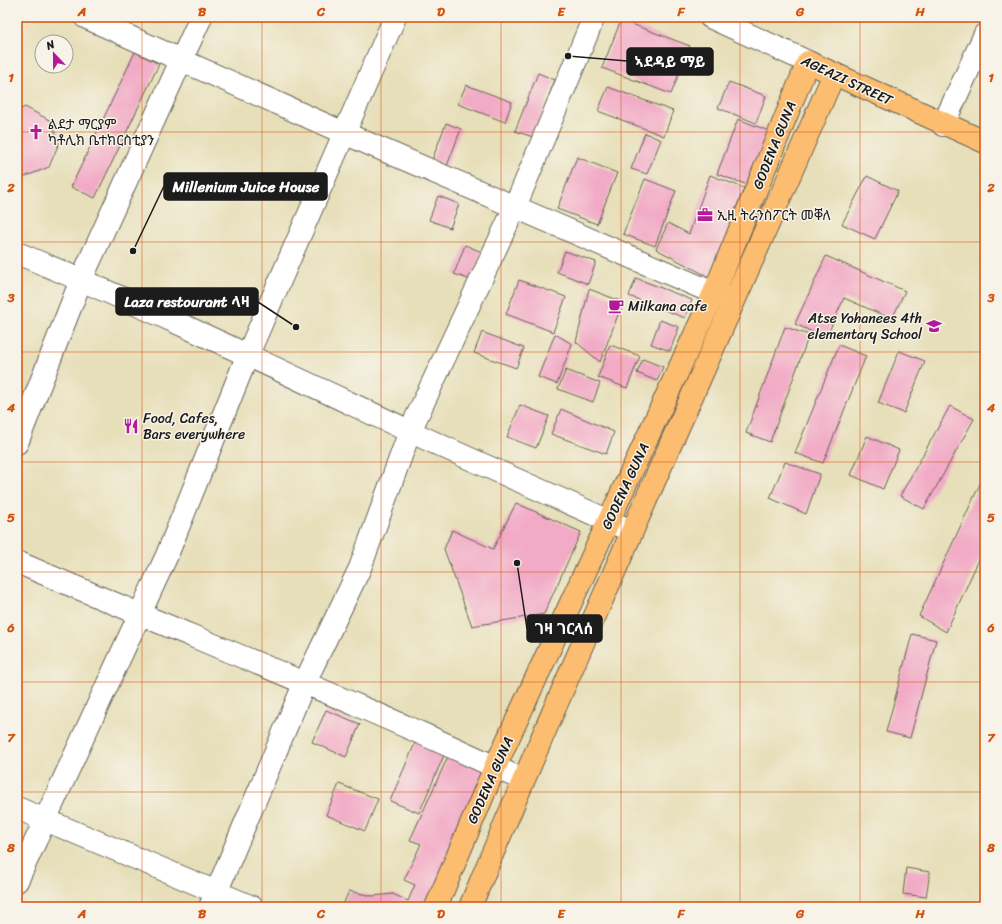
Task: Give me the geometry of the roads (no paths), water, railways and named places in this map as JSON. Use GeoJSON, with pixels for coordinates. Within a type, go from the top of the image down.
{"type":"FeatureCollection","features":[{"type":"Feature","properties":{"kind":"main road","name":"AGEAZI STREET"},"geometry":{"type":"LineString","coordinates":[[808,62],[943,125],[985,142]]}},
{"type":"Feature","properties":{"kind":"main road","name":"GODENA GUNA"},"geometry":{"type":"LineString","coordinates":[[436,907],[495,767],[714,293],[808,62]]}},
{"type":"Feature","properties":{"kind":"main road","name":"GODENA GUNA"},"geometry":{"type":"LineString","coordinates":[[470,907],[523,780],[631,531],[735,302],[834,74]]}},
{"type":"Feature","properties":{"kind":"street"},"geometry":{"type":"LineString","coordinates":[[85,17],[344,133],[735,302]]}},
{"type":"Feature","properties":{"kind":"street"},"geometry":{"type":"LineString","coordinates":[[17,444],[81,280],[183,61],[201,17]]}},
{"type":"Feature","properties":{"kind":"street"},"geometry":{"type":"LineString","coordinates":[[17,881],[167,555],[248,354],[395,17]]}},
{"type":"Feature","properties":{"kind":"street"},"geometry":{"type":"LineString","coordinates":[[214,900],[305,682],[360,568],[410,431],[515,207],[594,17]]}},
{"type":"Feature","properties":{"kind":"street","name":"AGEAZI STREET"},"geometry":{"type":"LineString","coordinates":[[710,17],[808,62]]}},
{"type":"Feature","properties":{"kind":"street"},"geometry":{"type":"LineString","coordinates":[[943,125],[985,34]]}},
{"type":"Feature","properties":{"kind":"street"},"geometry":{"type":"LineString","coordinates":[[17,253],[248,354],[410,431],[631,531]]}},
{"type":"Feature","properties":{"kind":"street"},"geometry":{"type":"LineString","coordinates":[[17,562],[140,615],[305,682],[523,780]]}},
{"type":"Feature","properties":{"kind":"street"},"geometry":{"type":"LineString","coordinates":[[17,808],[214,900],[252,907]]}},
{"type":"Feature","properties":{"kind":"place","name":"ኣደዳይ ማይ"},"geometry":{"type":"Point","coordinates":[568,56]}},
{"type":"Feature","properties":{"kind":"place","name":"ልደታ ማርያም ካቶሊክ ቤተክርስቲያን"},"geometry":{"type":"Point","coordinates":[36,132]}},
{"type":"Feature","properties":{"kind":"place","name":"ኢዚ ትራንስፖርት መቐለ"},"geometry":{"type":"Point","coordinates":[705,215]}},
{"type":"Feature","properties":{"kind":"place","name":"Millenium Juice House"},"geometry":{"type":"Point","coordinates":[133,251]}},
{"type":"Feature","properties":{"kind":"place","name":"Milkana cafe"},"geometry":{"type":"Point","coordinates":[616,306]}},
{"type":"Feature","properties":{"kind":"place","name":"Atse Yohanees 4th elementary School"},"geometry":{"type":"Point","coordinates":[934,326]}},
{"type":"Feature","properties":{"kind":"place","name":"Laza restourant ላዛ"},"geometry":{"type":"Point","coordinates":[296,327]}},
{"type":"Feature","properties":{"kind":"place","name":"Food, Cafes, Bars everywhere"},"geometry":{"type":"Point","coordinates":[131,426]}},
{"type":"Feature","properties":{"kind":"place","name":"ገዛ ገርላሰ"},"geometry":{"type":"Point","coordinates":[517,563]}}]}
